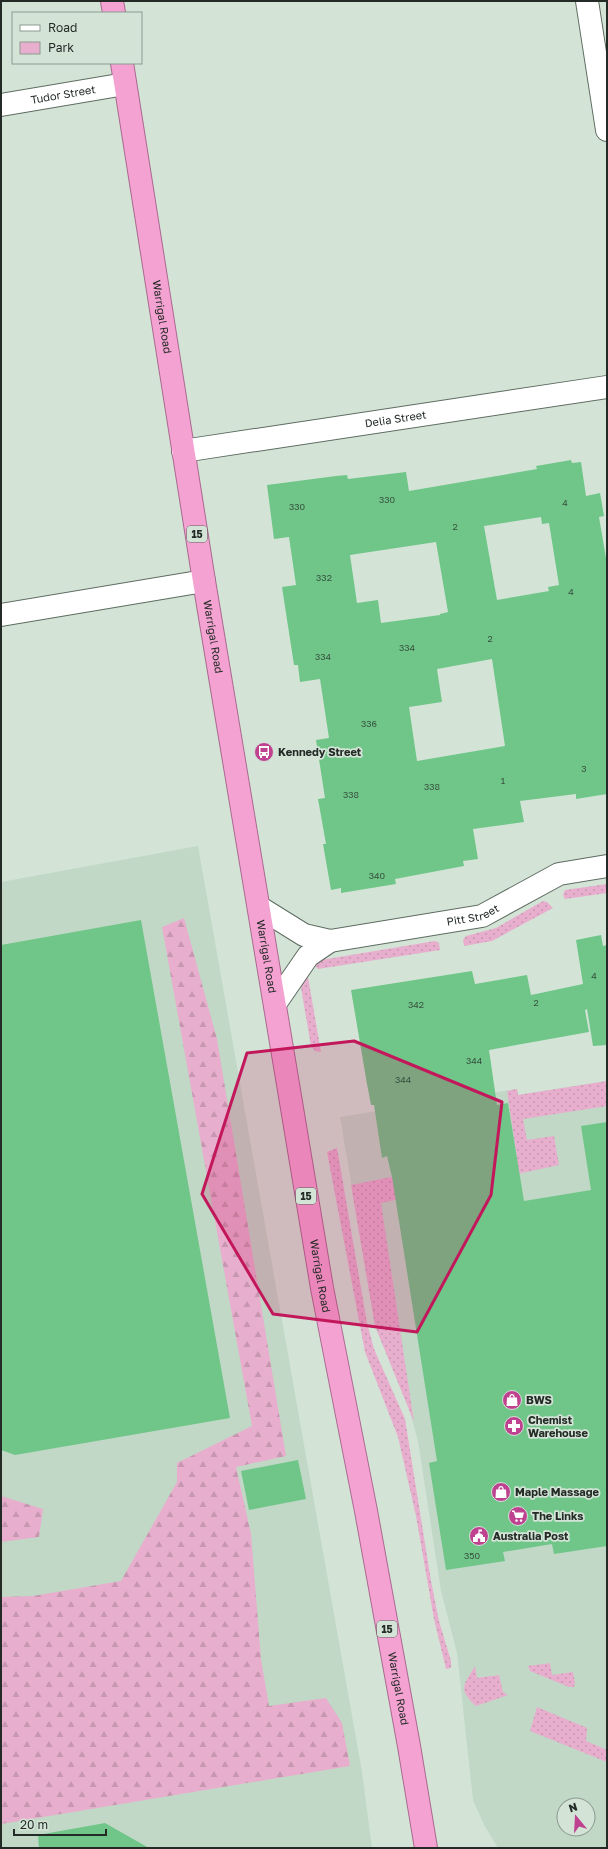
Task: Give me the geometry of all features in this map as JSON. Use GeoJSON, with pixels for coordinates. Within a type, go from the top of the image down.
{"type":"FeatureCollection","features":[{"type":"Feature","properties":{"kind":"highway"},"geometry":{"type":"LineString","coordinates":[[112,1],[114,12]]}},
{"type":"Feature","properties":{"kind":"highway","name":"Warrigal Road"},"geometry":{"type":"LineString","coordinates":[[122,64],[204,581],[260,907],[322,1288],[366,1511],[426,1848]]}},
{"type":"Feature","properties":{"kind":"street"},"geometry":{"type":"LineString","coordinates":[[587,1],[607,130]]}},
{"type":"Feature","properties":{"kind":"street","name":"Tudor Street"},"geometry":{"type":"LineString","coordinates":[[1,105],[125,84]]}},
{"type":"Feature","properties":{"kind":"street","name":"Delia Street"},"geometry":{"type":"LineString","coordinates":[[183,451],[607,387]]}},
{"type":"Feature","properties":{"kind":"street"},"geometry":{"type":"LineString","coordinates":[[1,615],[204,581]]}},
{"type":"Feature","properties":{"kind":"street","name":"Pitt Street"},"geometry":{"type":"LineString","coordinates":[[260,907],[304,935],[330,941],[482,916],[559,874],[607,866]]}},
{"type":"Feature","properties":{"kind":"street","name":"Pitt Street"},"geometry":{"type":"LineString","coordinates":[[275,1004],[308,956],[330,941]]}},
{"type":"Feature","properties":{"kind":"highlighted area"},"geometry":{"type":"Polygon","coordinates":[[[354,1041],[502,1102],[491,1195],[417,1332],[273,1314],[202,1194],[247,1053],[354,1041]]]}},
{"type":"Feature","properties":{"kind":"shaded area"},"geometry":{"type":"Polygon","coordinates":[[[198,846],[362,1772],[372,1848],[1,1848],[1,882],[198,846]]]}},
{"type":"Feature","properties":{"kind":"shaded area","name":"The Links"},"geometry":{"type":"Polygon","coordinates":[[[607,1081],[607,1848],[498,1848],[484,1825],[473,1800],[457,1653],[441,1591],[418,1441],[408,1405],[375,1326],[340,1117],[517,1089],[518,1095],[607,1081]]]}},
{"type":"Feature","properties":{"kind":"green space"},"geometry":{"type":"Polygon","coordinates":[[[607,884],[607,893],[565,899],[563,895],[565,890],[607,884]]]}},
{"type":"Feature","properties":{"kind":"green space"},"geometry":{"type":"Polygon","coordinates":[[[543,901],[547,902],[553,908],[492,941],[464,946],[463,940],[466,936],[496,928],[543,901]]]}},
{"type":"Feature","properties":{"kind":"green space"},"geometry":{"type":"Polygon","coordinates":[[[184,918],[217,1039],[286,1456],[236,1467],[251,1534],[261,1659],[269,1706],[326,1698],[342,1723],[350,1766],[1,1824],[1,1597],[33,1596],[121,1581],[177,1482],[177,1463],[252,1426],[162,927],[184,918]]]}},
{"type":"Feature","properties":{"kind":"green space"},"geometry":{"type":"Polygon","coordinates":[[[435,941],[439,943],[440,950],[318,969],[313,964],[321,960],[435,941]]]}},
{"type":"Feature","properties":{"kind":"green space"},"geometry":{"type":"Polygon","coordinates":[[[308,977],[321,1052],[315,1051],[311,1046],[301,988],[304,978],[308,977]]]}},
{"type":"Feature","properties":{"kind":"green space"},"geometry":{"type":"Polygon","coordinates":[[[607,1081],[607,1106],[523,1119],[527,1140],[554,1136],[559,1165],[381,1203],[414,1422],[375,1326],[351,1185],[391,1177],[517,1157],[507,1091],[517,1089],[518,1095],[607,1081]]]}},
{"type":"Feature","properties":{"kind":"green space"},"geometry":{"type":"Polygon","coordinates":[[[337,1148],[367,1323],[374,1349],[405,1419],[431,1581],[439,1621],[451,1661],[451,1668],[446,1669],[434,1619],[416,1516],[398,1437],[365,1352],[327,1152],[337,1148]]]}},
{"type":"Feature","properties":{"kind":"green space"},"geometry":{"type":"Polygon","coordinates":[[[1,1496],[43,1509],[39,1537],[1,1542],[1,1496]]]}},
{"type":"Feature","properties":{"kind":"green space"},"geometry":{"type":"Polygon","coordinates":[[[550,1663],[552,1675],[573,1672],[575,1683],[574,1687],[569,1687],[530,1671],[528,1666],[550,1663]]]}},
{"type":"Feature","properties":{"kind":"green space"},"geometry":{"type":"Polygon","coordinates":[[[475,1666],[477,1678],[499,1675],[503,1692],[508,1695],[476,1706],[470,1700],[464,1687],[475,1666]]]}},
{"type":"Feature","properties":{"kind":"green space"},"geometry":{"type":"Polygon","coordinates":[[[537,1707],[587,1728],[586,1741],[607,1750],[607,1762],[530,1731],[537,1707]]]}},
{"type":"Feature","properties":{"kind":"building"},"geometry":{"type":"Polygon","coordinates":[[[571,460],[572,463],[581,462],[586,496],[600,493],[604,516],[599,517],[607,564],[607,794],[576,799],[576,794],[520,801],[524,822],[473,829],[478,859],[463,861],[464,866],[395,879],[396,884],[341,893],[341,888],[331,890],[323,844],[326,844],[318,799],[325,798],[316,740],[329,738],[320,679],[300,682],[298,665],[294,665],[282,587],[296,585],[289,537],[274,539],[267,485],[336,476],[347,475],[348,479],[406,472],[409,491],[537,469],[536,466],[571,460]],[[541,517],[484,526],[497,600],[549,591],[548,587],[559,585],[549,523],[542,524],[541,517]],[[436,542],[350,555],[357,603],[378,600],[381,623],[440,615],[448,612],[436,542]],[[492,659],[437,669],[442,702],[409,707],[417,761],[505,746],[492,659]]]}},
{"type":"Feature","properties":{"kind":"building"},"geometry":{"type":"Polygon","coordinates":[[[141,920],[230,1418],[15,1455],[1,1450],[1,945],[141,920]]]}},
{"type":"Feature","properties":{"kind":"building"},"geometry":{"type":"Polygon","coordinates":[[[601,935],[603,946],[607,945],[607,1045],[593,1046],[587,1009],[585,1010],[589,1032],[489,1050],[497,1105],[508,1103],[524,1201],[591,1190],[581,1126],[607,1122],[607,1546],[554,1554],[552,1544],[503,1552],[505,1561],[446,1570],[429,1463],[437,1461],[392,1177],[387,1156],[382,1158],[374,1105],[371,1105],[351,990],[472,971],[475,984],[527,975],[531,995],[583,984],[576,940],[601,935]]]}},
{"type":"Feature","properties":{"kind":"building"},"geometry":{"type":"Polygon","coordinates":[[[298,1460],[306,1499],[249,1510],[241,1471],[298,1460]]]}},
{"type":"Feature","properties":{"kind":"building"},"geometry":{"type":"Polygon","coordinates":[[[105,1823],[149,1848],[39,1848],[38,1835],[105,1823]]]}},
{"type":"Feature","properties":{"kind":"place","name":"Kennedy Street"},"geometry":{"type":"Point","coordinates":[264,752]}},
{"type":"Feature","properties":{"kind":"place","name":"BWS"},"geometry":{"type":"Point","coordinates":[512,1400]}},
{"type":"Feature","properties":{"kind":"place","name":"Chemist Warehouse"},"geometry":{"type":"Point","coordinates":[514,1426]}},
{"type":"Feature","properties":{"kind":"place","name":"Maple Massage"},"geometry":{"type":"Point","coordinates":[501,1492]}},
{"type":"Feature","properties":{"kind":"place","name":"The Links"},"geometry":{"type":"Point","coordinates":[518,1516]}},
{"type":"Feature","properties":{"kind":"place","name":"Australia Post"},"geometry":{"type":"Point","coordinates":[479,1536]}}]}
